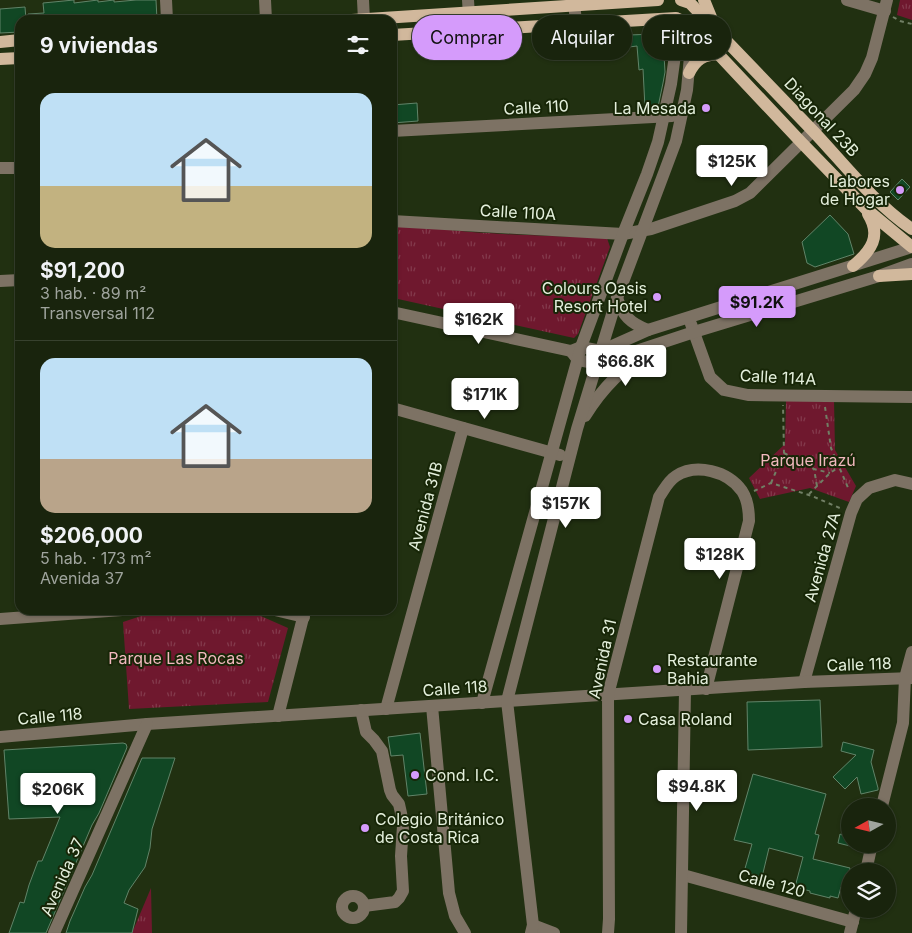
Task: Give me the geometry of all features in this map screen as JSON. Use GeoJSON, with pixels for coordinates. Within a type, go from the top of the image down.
{"type":"FeatureCollection","features":[{"type":"Feature","properties":{"kind":"main road"},"geometry":{"type":"LineString","coordinates":[[397,15],[468,6],[658,0]]}},
{"type":"Feature","properties":{"kind":"main road"},"geometry":{"type":"LineString","coordinates":[[676,15],[677,0]]}},
{"type":"Feature","properties":{"kind":"main road"},"geometry":{"type":"LineString","coordinates":[[704,0],[710,15]]}},
{"type":"Feature","properties":{"kind":"main road"},"geometry":{"type":"LineString","coordinates":[[687,1],[689,15]]}},
{"type":"Feature","properties":{"kind":"main road","name":"Diagonal 23B"},"geometry":{"type":"LineString","coordinates":[[687,1],[701,15]]}},
{"type":"Feature","properties":{"kind":"main road"},"geometry":{"type":"LineString","coordinates":[[397,35],[412,34]]}},
{"type":"Feature","properties":{"kind":"main road"},"geometry":{"type":"LineString","coordinates":[[0,42],[15,40]]}},
{"type":"Feature","properties":{"kind":"main road","name":"Diagonal 23B"},"geometry":{"type":"LineString","coordinates":[[731,46],[876,199],[900,221],[912,229]]}},
{"type":"Feature","properties":{"kind":"main road"},"geometry":{"type":"LineString","coordinates":[[0,59],[15,58]]}},
{"type":"Feature","properties":{"kind":"main road"},"geometry":{"type":"LineString","coordinates":[[689,73],[698,60]]}},
{"type":"Feature","properties":{"kind":"main road","name":"Diagonal 23B"},"geometry":{"type":"LineString","coordinates":[[725,60],[866,209],[912,247]]}},
{"type":"Feature","properties":{"kind":"main road"},"geometry":{"type":"LineString","coordinates":[[854,266],[871,247],[875,234],[873,221],[866,209]]}},
{"type":"Feature","properties":{"kind":"main road"},"geometry":{"type":"LineString","coordinates":[[879,276],[912,274]]}},
{"type":"Feature","properties":{"kind":"street"},"geometry":{"type":"LineString","coordinates":[[166,0],[167,15]]}},
{"type":"Feature","properties":{"kind":"street"},"geometry":{"type":"LineString","coordinates":[[265,0],[266,15]]}},
{"type":"Feature","properties":{"kind":"street"},"geometry":{"type":"LineString","coordinates":[[361,15],[363,0]]}},
{"type":"Feature","properties":{"kind":"street"},"geometry":{"type":"LineString","coordinates":[[847,0],[886,6]]}},
{"type":"Feature","properties":{"kind":"street","name":"Calle 110A"},"geometry":{"type":"LineString","coordinates":[[397,221],[622,234],[651,228],[735,201],[750,192],[854,90],[865,74],[872,58],[886,6]]}},
{"type":"Feature","properties":{"kind":"street"},"geometry":{"type":"LineString","coordinates":[[482,703],[552,452],[577,353],[658,142],[665,116],[674,60]]}},
{"type":"Feature","properties":{"kind":"street"},"geometry":{"type":"LineString","coordinates":[[554,933],[532,929],[507,701],[577,429],[617,298],[676,142],[687,90],[690,60]]}},
{"type":"Feature","properties":{"kind":"street","name":"Calle 110"},"geometry":{"type":"LineString","coordinates":[[397,131],[682,116]]}},
{"type":"Feature","properties":{"kind":"street"},"geometry":{"type":"LineString","coordinates":[[0,168],[15,168]]}},
{"type":"Feature","properties":{"kind":"street"},"geometry":{"type":"LineString","coordinates":[[577,353],[601,351],[648,330],[912,247]]}},
{"type":"Feature","properties":{"kind":"street"},"geometry":{"type":"LineString","coordinates":[[397,313],[577,353],[597,364],[912,264]]}},
{"type":"Feature","properties":{"kind":"street"},"geometry":{"type":"LineString","coordinates":[[0,281],[15,280]]}},
{"type":"Feature","properties":{"kind":"street"},"geometry":{"type":"LineString","coordinates":[[617,298],[621,309],[628,319],[637,326],[648,330]]}},
{"type":"Feature","properties":{"kind":"street","name":"Calle 114A"},"geometry":{"type":"LineString","coordinates":[[689,317],[710,377],[724,390],[748,395],[912,397]]}},
{"type":"Feature","properties":{"kind":"street"},"geometry":{"type":"LineString","coordinates":[[577,429],[591,407],[613,380],[647,353],[670,340]]}},
{"type":"Feature","properties":{"kind":"street"},"geometry":{"type":"LineString","coordinates":[[397,409],[570,458]]}},
{"type":"Feature","properties":{"kind":"street","name":"Avenida 31B"},"geometry":{"type":"LineString","coordinates":[[386,709],[463,428]]}},
{"type":"Feature","properties":{"kind":"street","name":"Avenida 31"},"geometry":{"type":"LineString","coordinates":[[608,933],[608,695],[658,497],[676,476],[690,470],[707,470],[720,473],[735,483],[745,497]]}},
{"type":"Feature","properties":{"kind":"street","name":"Avenida 27A"},"geometry":{"type":"LineString","coordinates":[[804,682],[851,513],[857,500],[869,488],[881,483],[895,480],[912,484]]}},
{"type":"Feature","properties":{"kind":"street"},"geometry":{"type":"LineString","coordinates":[[706,689],[749,520],[748,505],[745,497]]}},
{"type":"Feature","properties":{"kind":"street"},"geometry":{"type":"LineString","coordinates":[[0,619],[37,615]]}},
{"type":"Feature","properties":{"kind":"street"},"geometry":{"type":"LineString","coordinates":[[278,716],[303,615]]}},
{"type":"Feature","properties":{"kind":"street"},"geometry":{"type":"LineString","coordinates":[[884,798],[903,722],[912,652]]}},
{"type":"Feature","properties":{"kind":"street","name":"Calle 118"},"geometry":{"type":"LineString","coordinates":[[0,737],[147,724],[361,710],[804,682],[909,678]]}},
{"type":"Feature","properties":{"kind":"street"},"geometry":{"type":"LineString","coordinates":[[681,933],[685,690]]}},
{"type":"Feature","properties":{"kind":"street"},"geometry":{"type":"LineString","coordinates":[[432,706],[449,892],[455,916],[465,933]]}},
{"type":"Feature","properties":{"kind":"street"},"geometry":{"type":"LineString","coordinates":[[361,710],[366,732],[382,751],[390,790],[399,804],[403,826],[401,856],[403,892],[395,902],[364,906]]}},
{"type":"Feature","properties":{"kind":"street","name":"Avenida 37"},"geometry":{"type":"LineString","coordinates":[[54,933],[147,724]]}},
{"type":"Feature","properties":{"kind":"street","name":"Calle 120"},"geometry":{"type":"LineString","coordinates":[[683,875],[852,927]]}},
{"type":"Feature","properties":{"kind":"path"},"geometry":{"type":"LineString","coordinates":[[886,6],[900,21],[912,24]]}},
{"type":"Feature","properties":{"kind":"path"},"geometry":{"type":"LineString","coordinates":[[745,497],[771,483],[784,453],[782,396]]}},
{"type":"Feature","properties":{"kind":"path"},"geometry":{"type":"LineString","coordinates":[[825,396],[826,421],[831,448],[850,492],[857,500]]}},
{"type":"Feature","properties":{"kind":"path"},"geometry":{"type":"LineString","coordinates":[[784,453],[814,469],[830,473]]}},
{"type":"Feature","properties":{"kind":"path"},"geometry":{"type":"LineString","coordinates":[[809,495],[830,473],[839,467]]}},
{"type":"Feature","properties":{"kind":"path"},"geometry":{"type":"LineString","coordinates":[[814,469],[818,486]]}},
{"type":"Feature","properties":{"kind":"path"},"geometry":{"type":"LineString","coordinates":[[771,483],[809,495],[851,513]]}},
{"type":"Feature","properties":{"kind":"green space"},"geometry":{"type":"Polygon","coordinates":[[[900,0],[912,0],[912,20],[897,15],[900,0]]]}},
{"type":"Feature","properties":{"kind":"green space"},"geometry":{"type":"Polygon","coordinates":[[[399,224],[455,231],[607,238],[610,247],[578,334],[574,338],[398,299],[397,227],[399,224]]]}},
{"type":"Feature","properties":{"kind":"green space","name":"Parque Irazú"},"geometry":{"type":"Polygon","coordinates":[[[834,400],[835,450],[856,486],[849,502],[810,488],[760,499],[749,478],[785,444],[786,401],[834,400]]]}},
{"type":"Feature","properties":{"kind":"green space","name":"Parque Las Rocas"},"geometry":{"type":"Polygon","coordinates":[[[258,615],[288,628],[268,702],[129,709],[123,622],[141,616],[258,615]]]}},
{"type":"Feature","properties":{"kind":"green space"},"geometry":{"type":"Polygon","coordinates":[[[151,888],[152,933],[132,933],[151,888]]]}},
{"type":"Feature","properties":{"kind":"building"},"geometry":{"type":"Polygon","coordinates":[[[74,0],[74,3],[98,0],[98,2],[114,0],[114,2],[156,0],[157,15],[28,15],[44,13],[43,3],[74,0]]]}},
{"type":"Feature","properties":{"kind":"building"},"geometry":{"type":"Polygon","coordinates":[[[25,7],[26,15],[15,15],[15,32],[0,33],[0,9],[25,7]]]}},
{"type":"Feature","properties":{"kind":"building"},"geometry":{"type":"Polygon","coordinates":[[[632,35],[642,35],[642,60],[664,60],[665,72],[658,107],[645,108],[643,69],[639,70],[637,46],[632,47],[632,35]]]}},
{"type":"Feature","properties":{"kind":"building"},"geometry":{"type":"Polygon","coordinates":[[[417,103],[418,121],[397,123],[397,105],[417,103]]]}},
{"type":"Feature","properties":{"kind":"building","name":"Labores de Hogar"},"geometry":{"type":"Polygon","coordinates":[[[902,179],[910,187],[898,200],[890,192],[902,179]]]}},
{"type":"Feature","properties":{"kind":"building"},"geometry":{"type":"Polygon","coordinates":[[[830,215],[848,234],[854,254],[815,267],[807,263],[802,242],[830,215]]]}},
{"type":"Feature","properties":{"kind":"building"},"geometry":{"type":"Polygon","coordinates":[[[820,700],[822,747],[748,750],[747,702],[820,700]]]}},
{"type":"Feature","properties":{"kind":"building","name":"Cond. I.C."},"geometry":{"type":"Polygon","coordinates":[[[420,733],[427,794],[408,796],[403,755],[391,756],[388,737],[420,733]]]}},
{"type":"Feature","properties":{"kind":"building"},"geometry":{"type":"Polygon","coordinates":[[[843,742],[874,750],[871,762],[878,790],[861,794],[857,777],[845,789],[833,777],[856,755],[841,751],[843,742]]]}},
{"type":"Feature","properties":{"kind":"building"},"geometry":{"type":"Polygon","coordinates":[[[126,744],[126,750],[46,933],[9,933],[20,902],[24,903],[38,861],[42,861],[60,817],[9,819],[4,750],[126,744]]]}},
{"type":"Feature","properties":{"kind":"building"},"geometry":{"type":"Polygon","coordinates":[[[142,758],[175,758],[152,829],[145,867],[129,890],[124,903],[138,909],[132,933],[66,933],[70,921],[92,875],[142,758]]]}},
{"type":"Feature","properties":{"kind":"building"},"geometry":{"type":"Polygon","coordinates":[[[753,774],[826,794],[815,834],[819,835],[813,859],[841,866],[841,887],[838,898],[810,893],[810,891],[795,887],[803,857],[769,848],[762,877],[744,872],[752,844],[734,840],[753,774]]]}},
{"type":"Feature","properties":{"kind":"building"},"geometry":{"type":"Polygon","coordinates":[[[841,834],[841,844],[838,843],[841,834]]]}},
{"type":"Feature","properties":{"kind":"place","name":"La Mesada"},"geometry":{"type":"Point","coordinates":[706,108]}},
{"type":"Feature","properties":{"kind":"place","name":"Labores de Hogar"},"geometry":{"type":"Point","coordinates":[900,190]}},
{"type":"Feature","properties":{"kind":"place","name":"Colours Oasis Resort Hotel"},"geometry":{"type":"Point","coordinates":[657,297]}},
{"type":"Feature","properties":{"kind":"place","name":"Restaurante Bahia"},"geometry":{"type":"Point","coordinates":[657,669]}},
{"type":"Feature","properties":{"kind":"place","name":"Casa Roland"},"geometry":{"type":"Point","coordinates":[628,719]}},
{"type":"Feature","properties":{"kind":"place","name":"Cond. I.C."},"geometry":{"type":"Point","coordinates":[415,775]}},
{"type":"Feature","properties":{"kind":"place","name":"Colegio Británico de Costa Rica"},"geometry":{"type":"Point","coordinates":[365,828]}}]}
